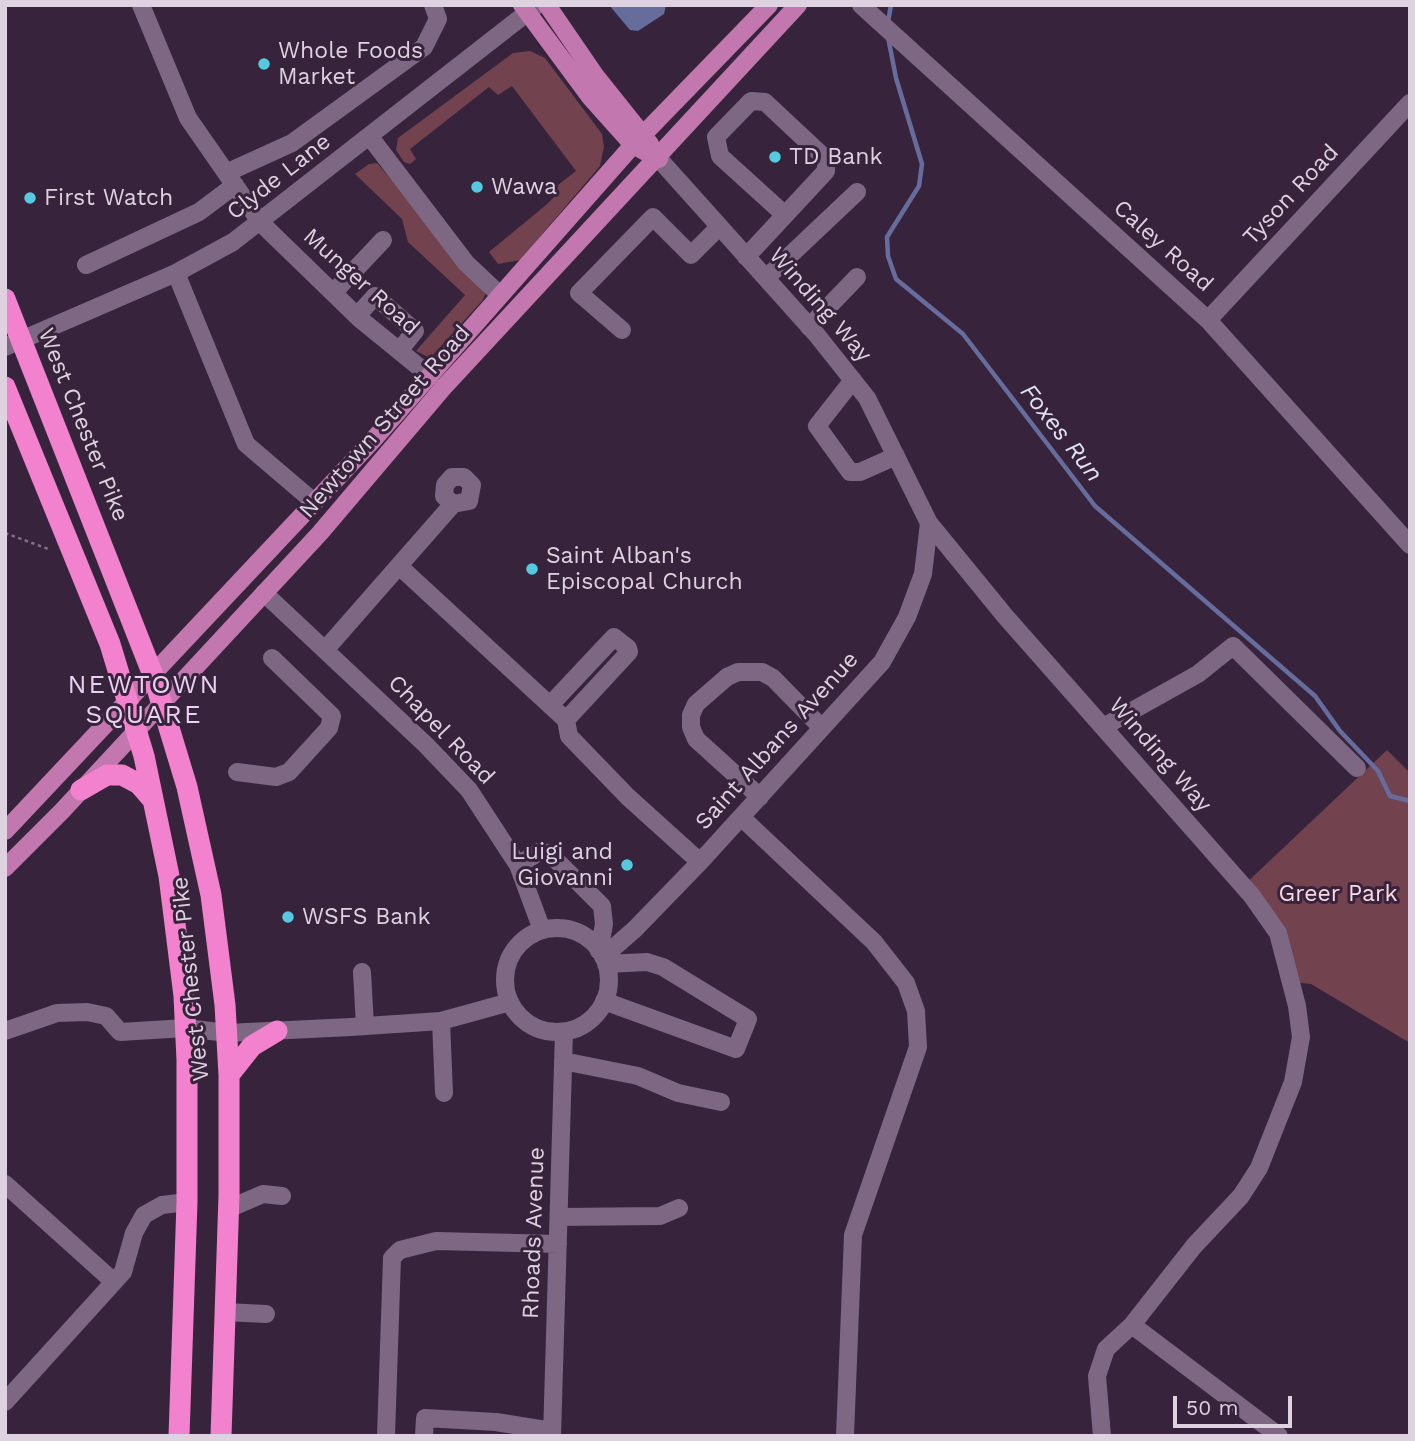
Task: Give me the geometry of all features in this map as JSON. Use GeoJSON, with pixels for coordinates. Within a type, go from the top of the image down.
{"type":"FeatureCollection","features":[{"type":"Feature","properties":{"kind":"highway","name":"West Chester Pike"},"geometry":{"type":"LineString","coordinates":[[5,299],[13,342],[153,675],[206,866],[220,954],[229,1075],[221,1436]]}},
{"type":"Feature","properties":{"kind":"highway","name":"West Chester Pike"},"geometry":{"type":"LineString","coordinates":[[5,387],[94,599],[128,700],[155,802],[175,913],[186,1028],[187,1202],[179,1436]]}},
{"type":"Feature","properties":{"kind":"highway"},"geometry":{"type":"LineString","coordinates":[[81,790],[107,775],[122,775],[139,784],[155,802]]}},
{"type":"Feature","properties":{"kind":"highway"},"geometry":{"type":"LineString","coordinates":[[229,1075],[247,1050],[277,1031]]}},
{"type":"Feature","properties":{"kind":"main road","name":"Winding Way"},"geometry":{"type":"LineString","coordinates":[[547,5],[639,140]]}},
{"type":"Feature","properties":{"kind":"main road","name":"Newtown Street Road"},"geometry":{"type":"LineString","coordinates":[[5,831],[153,675],[254,559],[314,502],[368,435],[429,376],[639,140],[768,5]]}},
{"type":"Feature","properties":{"kind":"main road","name":"Newtown Street Road"},"geometry":{"type":"LineString","coordinates":[[5,867],[137,731],[264,593],[358,490],[443,388],[659,159],[798,5]]}},
{"type":"Feature","properties":{"kind":"main road","name":"Winding Way"},"geometry":{"type":"LineString","coordinates":[[528,8],[590,97],[659,159]]}},
{"type":"Feature","properties":{"kind":"street","name":"Munger Road"},"geometry":{"type":"LineString","coordinates":[[141,5],[188,118],[261,223],[333,293],[356,321],[429,376]]}},
{"type":"Feature","properties":{"kind":"street"},"geometry":{"type":"LineString","coordinates":[[86,265],[200,212],[230,179],[292,143],[424,47],[438,19],[433,5]]}},
{"type":"Feature","properties":{"kind":"street","name":"Caley Road"},"geometry":{"type":"LineString","coordinates":[[860,5],[1208,320],[1410,545]]}},
{"type":"Feature","properties":{"kind":"street","name":"Clyde Lane"},"geometry":{"type":"LineString","coordinates":[[13,342],[176,274],[233,242],[370,137],[528,8]]}},
{"type":"Feature","properties":{"kind":"street"},"geometry":{"type":"LineString","coordinates":[[746,257],[826,171],[826,159],[765,102],[751,101],[716,137],[720,156],[785,215]]}},
{"type":"Feature","properties":{"kind":"street","name":"Tyson Road"},"geometry":{"type":"LineString","coordinates":[[1208,320],[1410,103]]}},
{"type":"Feature","properties":{"kind":"street"},"geometry":{"type":"LineString","coordinates":[[370,137],[466,264],[500,295]]}},
{"type":"Feature","properties":{"kind":"street","name":"Winding Way"},"geometry":{"type":"LineString","coordinates":[[659,159],[809,327],[867,398],[929,523],[1252,896],[1278,933],[1297,1006],[1301,1037],[1293,1082],[1259,1168],[1241,1196],[1194,1246],[1132,1325],[1106,1349],[1097,1376],[1102,1436]]}},
{"type":"Feature","properties":{"kind":"street"},"geometry":{"type":"LineString","coordinates":[[766,278],[857,192]]}},
{"type":"Feature","properties":{"kind":"street"},"geometry":{"type":"LineString","coordinates":[[622,330],[579,293],[653,217],[691,255],[719,227]]}},
{"type":"Feature","properties":{"kind":"street"},"geometry":{"type":"LineString","coordinates":[[333,293],[383,240]]}},
{"type":"Feature","properties":{"kind":"street"},"geometry":{"type":"LineString","coordinates":[[176,274],[201,350],[234,429],[253,457],[314,502]]}},
{"type":"Feature","properties":{"kind":"street"},"geometry":{"type":"LineString","coordinates":[[809,327],[857,277]]}},
{"type":"Feature","properties":{"kind":"street"},"geometry":{"type":"LineString","coordinates":[[356,321],[375,296],[415,331],[399,351]]}},
{"type":"Feature","properties":{"kind":"street"},"geometry":{"type":"LineString","coordinates":[[853,380],[817,426],[850,472],[860,472],[896,456]]}},
{"type":"Feature","properties":{"kind":"street"},"geometry":{"type":"LineString","coordinates":[[325,650],[453,504]]}},
{"type":"Feature","properties":{"kind":"street","name":"Saint Albans Avenue"},"geometry":{"type":"LineString","coordinates":[[603,957],[635,929],[700,862],[882,662],[907,617],[923,574],[929,523]]}},
{"type":"Feature","properties":{"kind":"street"},"geometry":{"type":"LineString","coordinates":[[399,566],[551,704],[566,720],[569,736],[628,797],[700,862]]}},
{"type":"Feature","properties":{"kind":"street","name":"Chapel Road"},"geometry":{"type":"LineString","coordinates":[[264,593],[469,790],[518,865],[542,930]]}},
{"type":"Feature","properties":{"kind":"street"},"geometry":{"type":"LineString","coordinates":[[551,704],[614,637],[628,648],[629,652],[566,720]]}},
{"type":"Feature","properties":{"kind":"street"},"geometry":{"type":"LineString","coordinates":[[1103,727],[1198,674],[1233,646],[1357,768]]}},
{"type":"Feature","properties":{"kind":"street"},"geometry":{"type":"LineString","coordinates":[[237,772],[276,777],[289,772],[329,728],[332,716],[272,658]]}},
{"type":"Feature","properties":{"kind":"street"},"geometry":{"type":"LineString","coordinates":[[760,797],[696,739],[691,727],[691,715],[696,704],[727,677],[738,672],[762,672],[773,678],[822,728]]}},
{"type":"Feature","properties":{"kind":"street"},"geometry":{"type":"LineString","coordinates":[[741,817],[874,942],[906,983],[916,1012],[918,1047],[853,1235],[845,1436]]}},
{"type":"Feature","properties":{"kind":"street"},"geometry":{"type":"LineString","coordinates":[[518,865],[539,852],[549,853],[602,906],[604,924],[603,957],[608,987],[604,1001],[587,1023],[564,1031],[542,1030],[530,1024],[510,1002],[505,976],[510,957],[524,940],[542,930],[575,931],[603,957],[648,962],[663,967],[748,1019],[738,1048],[667,1026],[604,1001]]}},
{"type":"Feature","properties":{"kind":"street"},"geometry":{"type":"LineString","coordinates":[[362,972],[365,1026]]}},
{"type":"Feature","properties":{"kind":"street"},"geometry":{"type":"LineString","coordinates":[[5,1031],[57,1013],[87,1012],[106,1016],[120,1032],[186,1028],[227,1033],[365,1026],[441,1021],[510,1002]]}},
{"type":"Feature","properties":{"kind":"street"},"geometry":{"type":"LineString","coordinates":[[441,1021],[443,1093]]}},
{"type":"Feature","properties":{"kind":"street","name":"Rhoads Avenue"},"geometry":{"type":"LineString","coordinates":[[552,1433],[564,1031]]}},
{"type":"Feature","properties":{"kind":"street"},"geometry":{"type":"LineString","coordinates":[[563,1061],[638,1076],[678,1093],[721,1102]]}},
{"type":"Feature","properties":{"kind":"street"},"geometry":{"type":"LineString","coordinates":[[5,1184],[114,1282]]}},
{"type":"Feature","properties":{"kind":"street"},"geometry":{"type":"LineString","coordinates":[[228,1209],[263,1194],[282,1196]]}},
{"type":"Feature","properties":{"kind":"street"},"geometry":{"type":"LineString","coordinates":[[5,1402],[127,1265],[134,1233],[144,1215],[162,1205],[187,1202]]}},
{"type":"Feature","properties":{"kind":"street"},"geometry":{"type":"LineString","coordinates":[[559,1217],[660,1216],[679,1208]]}},
{"type":"Feature","properties":{"kind":"street"},"geometry":{"type":"LineString","coordinates":[[386,1436],[392,1258],[400,1250],[436,1241],[558,1244]]}},
{"type":"Feature","properties":{"kind":"street"},"geometry":{"type":"LineString","coordinates":[[225,1312],[266,1314]]}},
{"type":"Feature","properties":{"kind":"street"},"geometry":{"type":"LineString","coordinates":[[1132,1325],[1279,1436]]}},
{"type":"Feature","properties":{"kind":"street"},"geometry":{"type":"LineString","coordinates":[[424,1436],[425,1418],[496,1422],[552,1433]]}},
{"type":"Feature","properties":{"kind":"path"},"geometry":{"type":"LineString","coordinates":[[5,533],[51,550]]}},
{"type":"Feature","properties":{"kind":"green space"},"geometry":{"type":"Polygon","coordinates":[[[530,51],[545,58],[602,134],[604,147],[600,166],[520,260],[498,264],[489,252],[546,205],[556,195],[558,185],[576,171],[512,86],[498,95],[489,87],[410,149],[416,159],[410,164],[404,162],[396,150],[398,138],[513,53],[530,51]]]}},
{"type":"Feature","properties":{"kind":"green space"},"geometry":{"type":"Polygon","coordinates":[[[377,163],[487,291],[482,301],[430,358],[416,351],[465,295],[408,242],[402,219],[355,174],[369,164],[377,163]]]}},
{"type":"Feature","properties":{"kind":"green space","name":"Greer Park"},"geometry":{"type":"Polygon","coordinates":[[[1387,750],[1410,773],[1410,1043],[1311,984],[1292,982],[1278,933],[1243,886],[1387,750]]]}},
{"type":"Feature","properties":{"kind":"water"},"geometry":{"type":"Polygon","coordinates":[[[609,5],[666,5],[664,14],[638,31],[630,30],[609,5]]]}},
{"type":"Feature","properties":{"kind":"waterway","name":"Foxes Run"},"geometry":{"type":"LineString","coordinates":[[888,22],[891,5]]}},
{"type":"Feature","properties":{"kind":"waterway","name":"Foxes Run"},"geometry":{"type":"LineString","coordinates":[[888,37],[896,78],[922,164],[919,186],[887,237],[888,256],[896,279],[963,334],[1095,506],[1315,696],[1340,731],[1378,771],[1390,796],[1410,801]]}},
{"type":"Feature","properties":{"kind":"place","name":"Whole Foods Market"},"geometry":{"type":"Point","coordinates":[264,64]}},
{"type":"Feature","properties":{"kind":"place","name":"TD Bank"},"geometry":{"type":"Point","coordinates":[775,157]}},
{"type":"Feature","properties":{"kind":"place","name":"Wawa"},"geometry":{"type":"Point","coordinates":[477,187]}},
{"type":"Feature","properties":{"kind":"place","name":"First Watch"},"geometry":{"type":"Point","coordinates":[30,198]}},
{"type":"Feature","properties":{"kind":"place","name":"Saint Alban's Episcopal Church"},"geometry":{"type":"Point","coordinates":[532,569]}},
{"type":"Feature","properties":{"kind":"place","name":"Luigi and Giovanni"},"geometry":{"type":"Point","coordinates":[627,865]}},
{"type":"Feature","properties":{"kind":"place","name":"WSFS Bank"},"geometry":{"type":"Point","coordinates":[288,917]}},
{"type":"Feature","properties":{"kind":"district","name":"NEWTOWN SQUARE"},"geometry":{"type":"Point","coordinates":[144,700]}}]}
